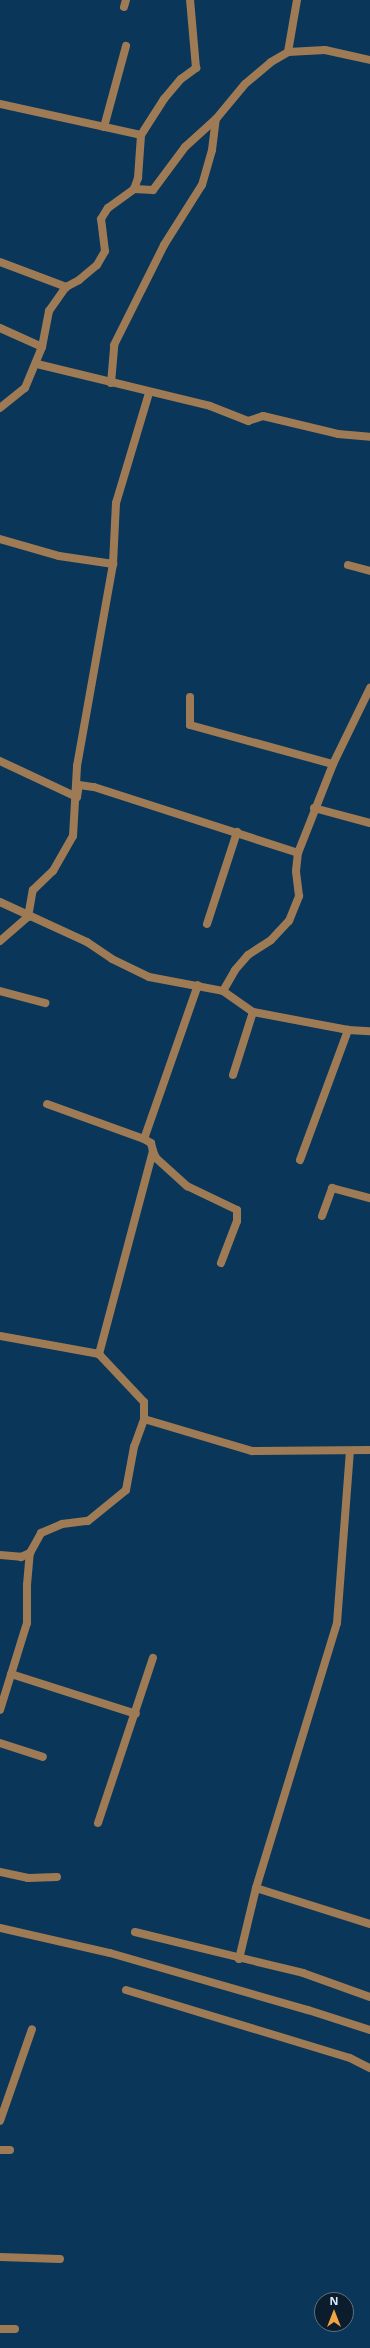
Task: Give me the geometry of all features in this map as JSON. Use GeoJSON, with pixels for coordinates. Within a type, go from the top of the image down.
{"type":"FeatureCollection","features":[{"type":"Feature","properties":{"kind":"street"},"geometry":{"type":"LineString","coordinates":[[0,408],[25,388],[37,364],[49,311],[66,287],[79,280],[96,265],[105,251],[101,220],[108,208],[134,189],[138,178],[140,135],[164,99],[181,80],[196,68],[190,0]]}},
{"type":"Feature","properties":{"kind":"street"},"geometry":{"type":"LineString","coordinates":[[288,52],[297,0]]}},
{"type":"Feature","properties":{"kind":"street"},"geometry":{"type":"LineString","coordinates":[[104,127],[126,46]]}},
{"type":"Feature","properties":{"kind":"street"},"geometry":{"type":"LineString","coordinates":[[134,189],[153,190],[185,147],[216,119],[245,84],[270,62],[288,52],[324,50],[370,60]]}},
{"type":"Feature","properties":{"kind":"street"},"geometry":{"type":"LineString","coordinates":[[0,104],[140,135]]}},
{"type":"Feature","properties":{"kind":"street"},"geometry":{"type":"LineString","coordinates":[[111,383],[114,345],[164,245],[202,185],[212,150],[216,119]]}},
{"type":"Feature","properties":{"kind":"street"},"geometry":{"type":"LineString","coordinates":[[0,262],[66,287]]}},
{"type":"Feature","properties":{"kind":"street"},"geometry":{"type":"LineString","coordinates":[[0,328],[42,347]]}},
{"type":"Feature","properties":{"kind":"street"},"geometry":{"type":"LineString","coordinates":[[37,364],[149,393],[210,406],[248,420],[263,416],[338,434],[370,437]]}},
{"type":"Feature","properties":{"kind":"street"},"geometry":{"type":"LineString","coordinates":[[77,797],[77,766],[96,672],[113,564],[116,503],[149,393]]}},
{"type":"Feature","properties":{"kind":"street"},"geometry":{"type":"LineString","coordinates":[[0,538],[59,556],[113,564]]}},
{"type":"Feature","properties":{"kind":"street"},"geometry":{"type":"LineString","coordinates":[[348,565],[370,571]]}},
{"type":"Feature","properties":{"kind":"street"},"geometry":{"type":"LineString","coordinates":[[223,991],[235,970],[248,955],[271,940],[289,921],[299,896],[296,871],[298,853],[314,808],[333,764],[370,688]]}},
{"type":"Feature","properties":{"kind":"street"},"geometry":{"type":"LineString","coordinates":[[190,697],[190,725],[333,764]]}},
{"type":"Feature","properties":{"kind":"street"},"geometry":{"type":"LineString","coordinates":[[0,761],[77,797]]}},
{"type":"Feature","properties":{"kind":"street"},"geometry":{"type":"LineString","coordinates":[[0,941],[28,917],[33,890],[53,871],[73,836],[79,785],[94,787],[298,853]]}},
{"type":"Feature","properties":{"kind":"street"},"geometry":{"type":"LineString","coordinates":[[314,808],[370,824]]}},
{"type":"Feature","properties":{"kind":"street"},"geometry":{"type":"LineString","coordinates":[[207,924],[236,832]]}},
{"type":"Feature","properties":{"kind":"street"},"geometry":{"type":"LineString","coordinates":[[0,902],[28,917],[87,942],[112,959],[149,977],[223,991],[253,1012],[348,1030],[370,1032]]}},
{"type":"Feature","properties":{"kind":"street"},"geometry":{"type":"LineString","coordinates":[[144,1139],[198,986]]}},
{"type":"Feature","properties":{"kind":"street"},"geometry":{"type":"LineString","coordinates":[[0,991],[45,1003]]}},
{"type":"Feature","properties":{"kind":"street"},"geometry":{"type":"LineString","coordinates":[[233,1075],[253,1012]]}},
{"type":"Feature","properties":{"kind":"street"},"geometry":{"type":"LineString","coordinates":[[300,1160],[348,1030]]}},
{"type":"Feature","properties":{"kind":"street"},"geometry":{"type":"LineString","coordinates":[[47,1104],[144,1139],[151,1143],[156,1158],[187,1186],[237,1210],[237,1221],[221,1263]]}},
{"type":"Feature","properties":{"kind":"street"},"geometry":{"type":"LineString","coordinates":[[99,1354],[153,1150]]}},
{"type":"Feature","properties":{"kind":"street"},"geometry":{"type":"LineString","coordinates":[[322,1216],[332,1188],[370,1198]]}},
{"type":"Feature","properties":{"kind":"street"},"geometry":{"type":"LineString","coordinates":[[0,1336],[99,1354],[144,1402],[144,1419],[134,1447],[126,1490],[88,1521],[62,1524],[41,1533],[30,1553],[27,1585],[27,1623],[0,1710]]}},
{"type":"Feature","properties":{"kind":"street"},"geometry":{"type":"LineString","coordinates":[[144,1419],[252,1451],[370,1450]]}},
{"type":"Feature","properties":{"kind":"street"},"geometry":{"type":"LineString","coordinates":[[239,1959],[256,1888],[337,1623],[350,1451]]}},
{"type":"Feature","properties":{"kind":"street"},"geometry":{"type":"LineString","coordinates":[[0,1555],[21,1557],[30,1553]]}},
{"type":"Feature","properties":{"kind":"street"},"geometry":{"type":"LineString","coordinates":[[98,1823],[136,1714],[153,1658]]}},
{"type":"Feature","properties":{"kind":"street"},"geometry":{"type":"LineString","coordinates":[[11,1674],[136,1714]]}},
{"type":"Feature","properties":{"kind":"street"},"geometry":{"type":"LineString","coordinates":[[0,1743],[43,1757]]}},
{"type":"Feature","properties":{"kind":"street"},"geometry":{"type":"LineString","coordinates":[[0,1872],[28,1878],[57,1877]]}},
{"type":"Feature","properties":{"kind":"street"},"geometry":{"type":"LineString","coordinates":[[256,1888],[370,1924]]}},
{"type":"Feature","properties":{"kind":"street"},"geometry":{"type":"LineString","coordinates":[[0,1928],[110,1953],[308,2010],[370,2030]]}},
{"type":"Feature","properties":{"kind":"street"},"geometry":{"type":"LineString","coordinates":[[136,1932],[239,1959],[303,1973],[370,1997]]}},
{"type":"Feature","properties":{"kind":"street"},"geometry":{"type":"LineString","coordinates":[[126,1990],[343,2056],[370,2068]]}},
{"type":"Feature","properties":{"kind":"street"},"geometry":{"type":"LineString","coordinates":[[0,2121],[32,2029]]}},
{"type":"Feature","properties":{"kind":"street"},"geometry":{"type":"LineString","coordinates":[[0,2150],[10,2150]]}},
{"type":"Feature","properties":{"kind":"street"},"geometry":{"type":"LineString","coordinates":[[0,2257],[60,2259]]}},
{"type":"Feature","properties":{"kind":"street"},"geometry":{"type":"LineString","coordinates":[[0,2329],[15,2329]]}}]}
